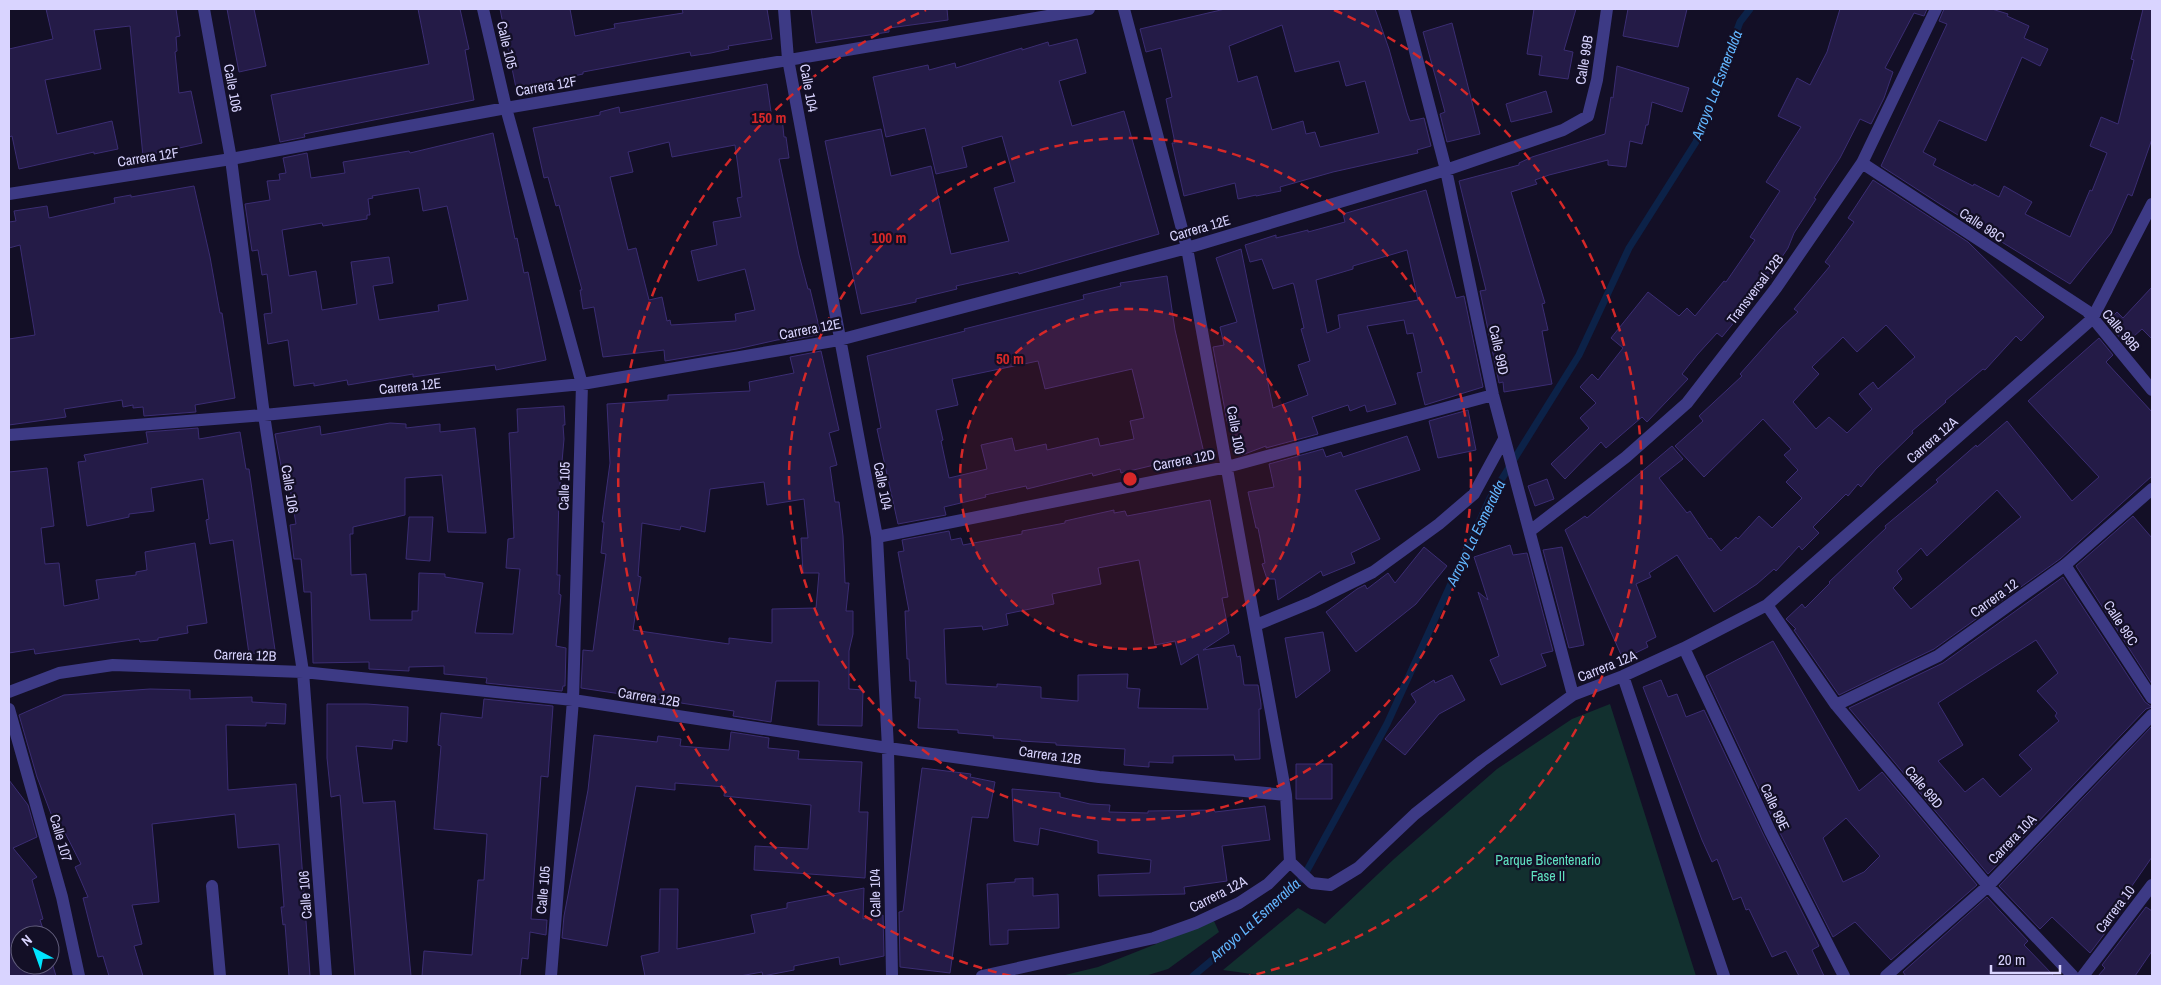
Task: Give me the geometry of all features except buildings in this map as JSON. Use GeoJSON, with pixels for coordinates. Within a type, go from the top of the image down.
{"type":"FeatureCollection","features":[{"type":"Feature","properties":{"kind":"street","name":"Calle 106"},"geometry":{"type":"LineString","coordinates":[[204,9],[231,159],[264,415],[303,672],[326,976]]}},
{"type":"Feature","properties":{"kind":"street","name":"Calle 105"},"geometry":{"type":"LineString","coordinates":[[483,9],[506,108],[582,384],[573,700],[551,976]]}},
{"type":"Feature","properties":{"kind":"street","name":"Calle 104"},"geometry":{"type":"LineString","coordinates":[[784,9],[788,59],[877,537],[888,748],[892,976]]}},
{"type":"Feature","properties":{"kind":"street","name":"Carrera 12F"},"geometry":{"type":"LineString","coordinates":[[9,194],[231,159],[506,108],[1089,9]]}},
{"type":"Feature","properties":{"kind":"street","name":"Calle 100"},"geometry":{"type":"LineString","coordinates":[[1124,9],[1187,248],[1286,795],[1290,862]]}},
{"type":"Feature","properties":{"kind":"street","name":"Calle 99D"},"geometry":{"type":"LineString","coordinates":[[1404,9],[1446,170],[1493,395],[1573,696]]}},
{"type":"Feature","properties":{"kind":"street","name":"Calle 99B"},"geometry":{"type":"LineString","coordinates":[[1588,116],[1596,80],[1607,9]]}},
{"type":"Feature","properties":{"kind":"street","name":"Transversal 12B"},"geometry":{"type":"LineString","coordinates":[[1530,532],[1626,457],[1687,403],[1776,288],[1862,163],[1936,9]]}},
{"type":"Feature","properties":{"kind":"street","name":"Carrera 12E"},"geometry":{"type":"LineString","coordinates":[[9,435],[264,415],[582,384],[839,340],[1187,248],[1446,170],[1563,130],[1588,116]]}},
{"type":"Feature","properties":{"kind":"street","name":"Calle 98C"},"geometry":{"type":"LineString","coordinates":[[1862,163],[2089,315]]}},
{"type":"Feature","properties":{"kind":"street","name":"Carrera 12A"},"geometry":{"type":"LineString","coordinates":[[982,976],[1154,938],[1196,923],[1239,903],[1268,884],[1290,862],[1312,883],[1330,885],[1358,868],[1422,808],[1482,760],[1573,696],[1684,648],[1767,605],[2089,315],[2152,204]]}},
{"type":"Feature","properties":{"kind":"street","name":"Calle 99B"},"geometry":{"type":"LineString","coordinates":[[2089,315],[2152,390]]}},
{"type":"Feature","properties":{"kind":"street","name":"Carrera 12D"},"geometry":{"type":"LineString","coordinates":[[877,537],[1227,466],[1493,395]]}},
{"type":"Feature","properties":{"kind":"street"},"geometry":{"type":"LineString","coordinates":[[1256,625],[1312,602],[1373,572],[1439,524],[1474,494],[1506,445]]}},
{"type":"Feature","properties":{"kind":"street","name":"Carrera 12"},"geometry":{"type":"LineString","coordinates":[[1836,705],[1938,656],[2065,565],[2152,489]]}},
{"type":"Feature","properties":{"kind":"street","name":"Calle 99C"},"geometry":{"type":"LineString","coordinates":[[2065,565],[2152,698]]}},
{"type":"Feature","properties":{"kind":"street","name":"Calle 99D"},"geometry":{"type":"LineString","coordinates":[[1767,605],[1836,705],[1988,886],[2073,976]]}},
{"type":"Feature","properties":{"kind":"street","name":"Calle 99E"},"geometry":{"type":"LineString","coordinates":[[1684,648],[1770,832],[1844,976]]}},
{"type":"Feature","properties":{"kind":"street","name":"Carrera 12B"},"geometry":{"type":"LineString","coordinates":[[9,692],[59,673],[113,664],[303,672],[573,700],[888,748],[1099,777],[1286,795]]}},
{"type":"Feature","properties":{"kind":"street"},"geometry":{"type":"LineString","coordinates":[[1623,676],[1724,976]]}},
{"type":"Feature","properties":{"kind":"street","name":"Calle 107"},"geometry":{"type":"LineString","coordinates":[[9,708],[62,897],[79,976]]}},
{"type":"Feature","properties":{"kind":"street","name":"Carrera 10A"},"geometry":{"type":"LineString","coordinates":[[1886,976],[1988,886],[2152,715]]}},
{"type":"Feature","properties":{"kind":"street"},"geometry":{"type":"LineString","coordinates":[[212,886],[220,976]]}},
{"type":"Feature","properties":{"kind":"street","name":"Carrera 10"},"geometry":{"type":"LineString","coordinates":[[2083,976],[2151,889]]}},
{"type":"Feature","properties":{"kind":"green space","name":"Parque Bicentenario Fase II"},"geometry":{"type":"Polygon","coordinates":[[[1610,704],[1696,976],[1266,976],[1223,970],[1298,908],[1325,924],[1394,859],[1497,769],[1572,719],[1610,704]]]}},
{"type":"Feature","properties":{"kind":"green space"},"geometry":{"type":"Polygon","coordinates":[[[1214,921],[1219,932],[1168,969],[1145,976],[1061,976],[1098,967],[1214,921]]]}},
{"type":"Feature","properties":{"kind":"waterway","name":"Arroyo La Esmeralda"},"geometry":{"type":"LineString","coordinates":[[1193,976],[1254,925],[1304,876],[1387,724],[1490,498],[1579,355],[1629,248],[1696,142],[1740,22],[1750,9]]}}]}
